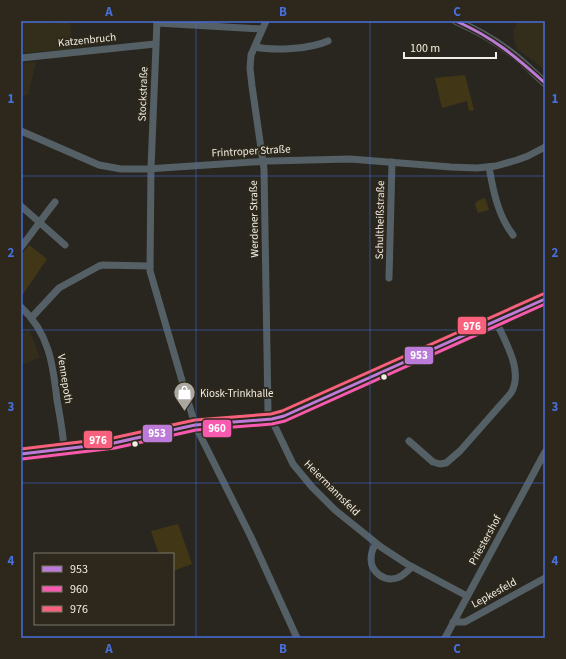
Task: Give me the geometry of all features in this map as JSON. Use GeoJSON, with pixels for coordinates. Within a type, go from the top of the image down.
{"type":"FeatureCollection","features":[{"type":"Feature","properties":{"kind":"street","name":"Werdener Straße"},"geometry":{"type":"LineString","coordinates":[[266,21],[251,57],[250,72],[264,168],[268,408],[272,419]]}},
{"type":"Feature","properties":{"kind":"street"},"geometry":{"type":"LineString","coordinates":[[456,21],[489,38],[520,60],[545,83]]}},
{"type":"Feature","properties":{"kind":"street"},"geometry":{"type":"LineString","coordinates":[[157,22],[262,29]]}},
{"type":"Feature","properties":{"kind":"street","name":"Stockstraße"},"geometry":{"type":"LineString","coordinates":[[157,22],[151,168],[151,273],[195,425],[251,537],[297,638]]}},
{"type":"Feature","properties":{"kind":"street"},"geometry":{"type":"LineString","coordinates":[[255,47],[267,49],[318,46],[328,41]]}},
{"type":"Feature","properties":{"kind":"street","name":"Katzenbruch"},"geometry":{"type":"LineString","coordinates":[[21,58],[156,44]]}},
{"type":"Feature","properties":{"kind":"street","name":"Frintroper Straße"},"geometry":{"type":"LineString","coordinates":[[21,131],[103,166],[121,169],[262,161],[350,159],[456,168],[490,167],[522,158],[545,147]]}},
{"type":"Feature","properties":{"kind":"street","name":"Schultheißstraße"},"geometry":{"type":"LineString","coordinates":[[389,278],[392,162]]}},
{"type":"Feature","properties":{"kind":"street"},"geometry":{"type":"LineString","coordinates":[[490,167],[492,186],[502,217],[505,225],[512,235]]}},
{"type":"Feature","properties":{"kind":"street"},"geometry":{"type":"LineString","coordinates":[[21,247],[34,231],[39,221],[55,202]]}},
{"type":"Feature","properties":{"kind":"street"},"geometry":{"type":"LineString","coordinates":[[21,206],[65,245]]}},
{"type":"Feature","properties":{"kind":"street"},"geometry":{"type":"LineString","coordinates":[[32,317],[59,288],[99,266],[150,266]]}},
{"type":"Feature","properties":{"kind":"street"},"geometry":{"type":"LineString","coordinates":[[21,454],[121,442],[195,425],[272,419],[289,414],[545,299]]}},
{"type":"Feature","properties":{"kind":"street","name":"Vennepoth"},"geometry":{"type":"LineString","coordinates":[[21,307],[32,317],[41,332],[50,354],[64,449]]}},
{"type":"Feature","properties":{"kind":"street"},"geometry":{"type":"LineString","coordinates":[[410,440],[433,462],[440,464],[446,463],[460,451],[511,393],[516,380],[514,365],[496,321]]}},
{"type":"Feature","properties":{"kind":"street","name":"Heiermannsfeld"},"geometry":{"type":"LineString","coordinates":[[272,419],[291,461],[300,473],[335,510],[376,544],[412,567],[467,596]]}},
{"type":"Feature","properties":{"kind":"street","name":"Priestershof"},"geometry":{"type":"LineString","coordinates":[[445,638],[545,452]]}},
{"type":"Feature","properties":{"kind":"street"},"geometry":{"type":"LineString","coordinates":[[376,544],[371,562],[374,571],[382,577],[390,579],[399,578],[412,567]]}},
{"type":"Feature","properties":{"kind":"street","name":"Lepkesfeld"},"geometry":{"type":"LineString","coordinates":[[453,622],[464,622],[545,578]]}},
{"type":"Feature","properties":{"kind":"shaded area"},"geometry":{"type":"Polygon","coordinates":[[[21,21],[46,21],[46,23],[70,21],[73,49],[21,53],[21,21]]]}},
{"type":"Feature","properties":{"kind":"shaded area"},"geometry":{"type":"Polygon","coordinates":[[[515,21],[545,21],[545,70],[516,48],[513,29],[516,27],[515,21]]]}},
{"type":"Feature","properties":{"kind":"shaded area"},"geometry":{"type":"Polygon","coordinates":[[[36,62],[28,95],[21,96],[21,63],[36,62]]]}},
{"type":"Feature","properties":{"kind":"shaded area"},"geometry":{"type":"Polygon","coordinates":[[[465,75],[474,110],[469,111],[467,101],[442,108],[435,78],[465,75]]]}},
{"type":"Feature","properties":{"kind":"shaded area"},"geometry":{"type":"Polygon","coordinates":[[[485,198],[489,210],[478,213],[475,204],[477,201],[485,198]]]}},
{"type":"Feature","properties":{"kind":"shaded area"},"geometry":{"type":"Polygon","coordinates":[[[29,245],[47,259],[21,297],[21,255],[29,245]]]}},
{"type":"Feature","properties":{"kind":"shaded area"},"geometry":{"type":"Polygon","coordinates":[[[29,330],[40,357],[24,364],[21,358],[21,335],[29,330]]]}},
{"type":"Feature","properties":{"kind":"shaded area"},"geometry":{"type":"Polygon","coordinates":[[[178,524],[192,564],[174,571],[174,553],[159,553],[151,531],[178,524]]]}},
{"type":"Feature","properties":{"kind":"transit line","name":"953"},"geometry":{"type":"LineString","coordinates":[[456,21],[470,27],[504,48],[545,83]]}},
{"type":"Feature","properties":{"kind":"transit line","name":"976"},"geometry":{"type":"LineString","coordinates":[[21,449],[113,438],[195,420],[271,414],[282,411],[543,294]]}},
{"type":"Feature","properties":{"kind":"transit line","name":"953"},"geometry":{"type":"LineString","coordinates":[[21,454],[114,443],[195,425],[272,419],[284,416],[545,299]]}},
{"type":"Feature","properties":{"kind":"transit line","name":"960"},"geometry":{"type":"LineString","coordinates":[[22,459],[115,448],[196,430],[272,424],[285,421],[545,304]]}},
{"type":"Feature","properties":{"kind":"place","name":"Kiosk-Trinkhalle"},"geometry":{"type":"Point","coordinates":[184,412]}}]}
